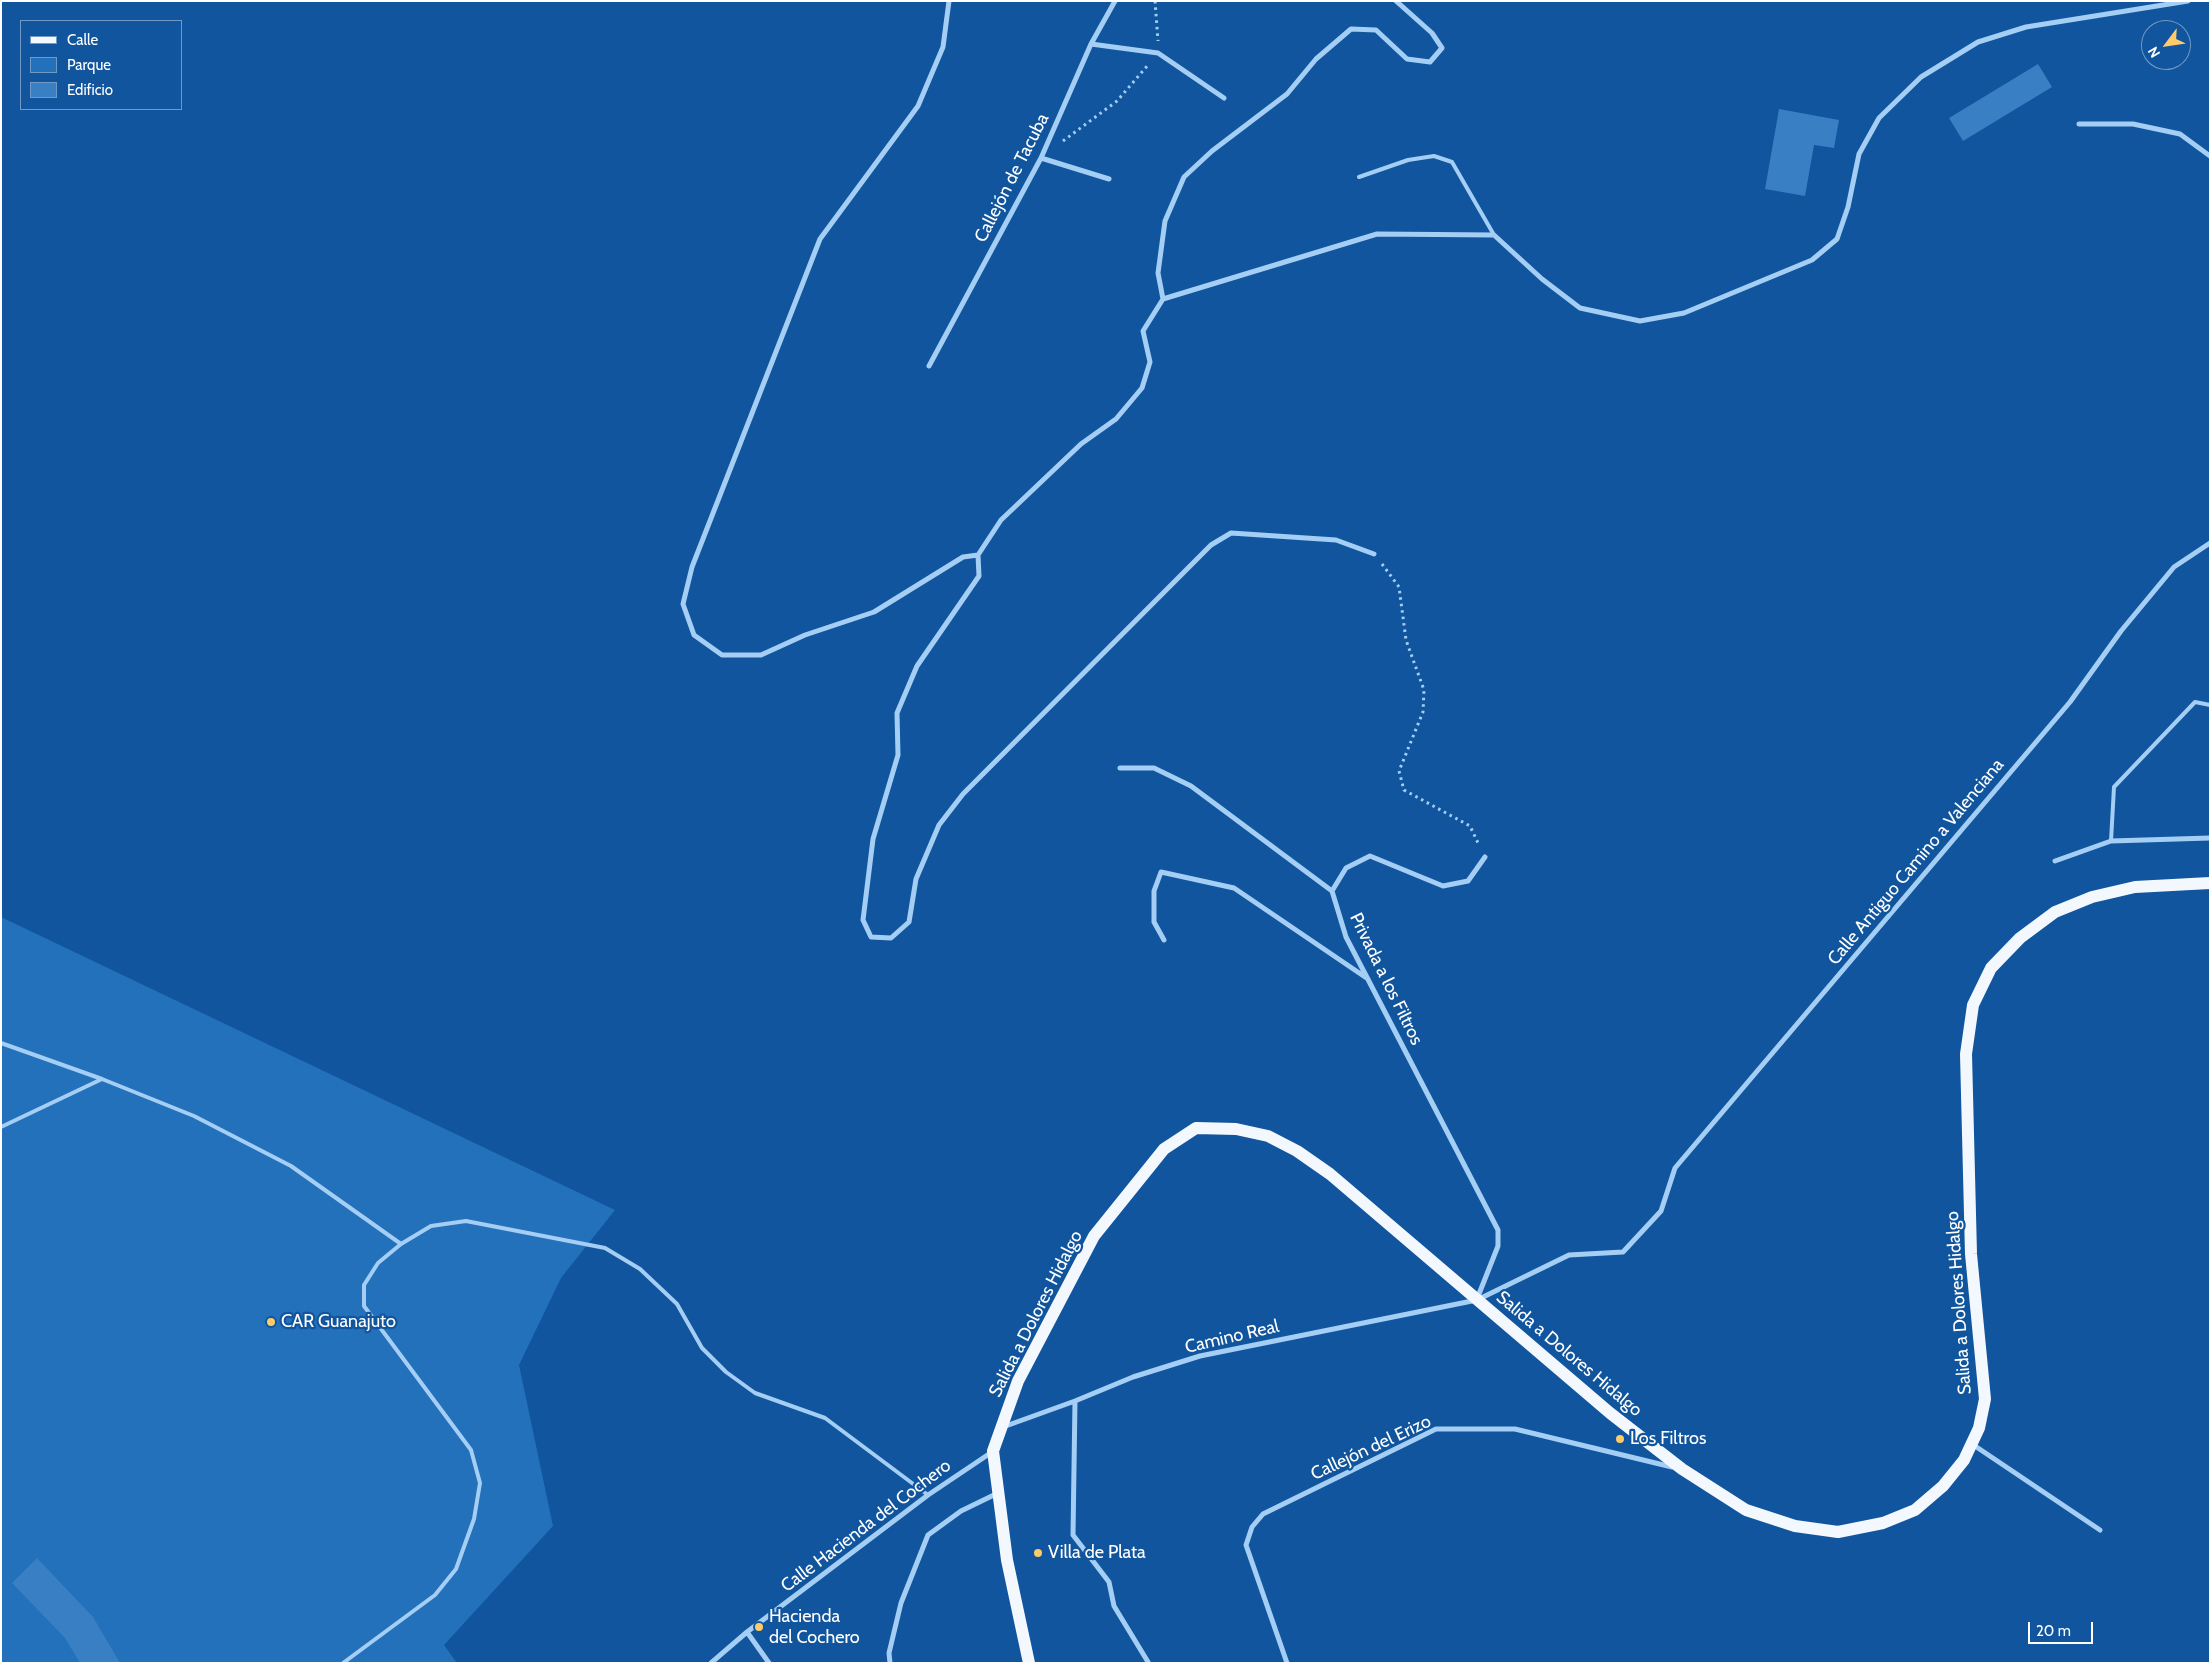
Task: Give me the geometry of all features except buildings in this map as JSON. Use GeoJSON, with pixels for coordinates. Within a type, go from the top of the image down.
{"type":"FeatureCollection","features":[{"type":"Feature","properties":{"kind":"main road","name":"Salida a Dolores Hidalgo"},"geometry":{"type":"LineString","coordinates":[[1029,1663],[1007,1560],[993,1451],[1018,1382],[1094,1236],[1164,1149],[1196,1128],[1236,1129],[1268,1136],[1298,1151],[1330,1174],[1610,1413],[1682,1469],[1746,1510],[1795,1526],[1838,1532],[1883,1524],[1915,1510],[1942,1486],[1964,1460],[1979,1428],[1985,1399],[1971,1254],[1966,1054],[1973,1005],[1991,968],[2020,938],[2055,912],[2092,897],[2135,888],[2210,883]]}},
{"type":"Feature","properties":{"kind":"street"},"geometry":{"type":"LineString","coordinates":[[949,1],[943,47],[918,106],[820,239],[692,567],[683,604],[694,635],[722,655],[760,655],[805,635],[874,612],[963,557],[978,555]]}},
{"type":"Feature","properties":{"kind":"street","name":"Callejón de Tacuba"},"geometry":{"type":"LineString","coordinates":[[929,366],[1042,158],[1090,44],[1115,1]]}},
{"type":"Feature","properties":{"kind":"street"},"geometry":{"type":"LineString","coordinates":[[1163,299],[1158,273],[1164,221],[1184,177],[1212,151],[1287,94],[1316,59],[1351,29],[1376,30],[1408,59],[1430,62],[1442,48],[1432,33],[1396,1]]}},
{"type":"Feature","properties":{"kind":"street"},"geometry":{"type":"LineString","coordinates":[[1374,554],[1336,540],[1231,533],[1211,545],[963,794],[939,825],[916,879],[910,922],[891,938],[870,937],[864,920],[873,839],[898,755],[897,713],[917,666],[979,576],[978,555],[1001,520],[1081,444],[1116,419],[1142,388],[1150,362],[1143,331],[1163,299],[1377,234],[1494,235],[1542,279],[1580,308],[1640,321],[1684,313],[1812,260],[1837,239],[1848,207],[1859,154],[1879,118],[1921,77],[1978,42],[2026,27],[2188,1]]}},
{"type":"Feature","properties":{"kind":"street"},"geometry":{"type":"LineString","coordinates":[[1090,44],[1158,53],[1224,98]]}},
{"type":"Feature","properties":{"kind":"street"},"geometry":{"type":"LineString","coordinates":[[2079,124],[2133,124],[2180,134],[2210,156]]}},
{"type":"Feature","properties":{"kind":"street"},"geometry":{"type":"LineString","coordinates":[[1042,158],[1109,179]]}},
{"type":"Feature","properties":{"kind":"street","name":"Calle Antiguo Camino a Valenciana"},"geometry":{"type":"LineString","coordinates":[[1477,1300],[1569,1255],[1623,1252],[1661,1211],[1675,1168],[2070,702],[2121,631],[2174,567],[2210,543]]}},
{"type":"Feature","properties":{"kind":"street"},"geometry":{"type":"LineString","coordinates":[[1120,768],[1154,768],[1191,786],[1332,891],[1346,868],[1370,856],[1443,886],[1468,881],[1486,857]]}},
{"type":"Feature","properties":{"kind":"street"},"geometry":{"type":"LineString","coordinates":[[2055,861],[2111,841],[2210,838]]}},
{"type":"Feature","properties":{"kind":"street"},"geometry":{"type":"LineString","coordinates":[[1164,940],[1154,922],[1154,891],[1161,872],[1234,888],[1368,979]]}},
{"type":"Feature","properties":{"kind":"street","name":"Privada a los Filtros"},"geometry":{"type":"LineString","coordinates":[[1332,891],[1346,937],[1498,1230],[1498,1246],[1477,1300]]}},
{"type":"Feature","properties":{"kind":"street","name":"Camino Real"},"geometry":{"type":"LineString","coordinates":[[1001,1428],[1133,1377],[1200,1356],[1477,1300]]}},
{"type":"Feature","properties":{"kind":"street"},"geometry":{"type":"LineString","coordinates":[[1075,1401],[1073,1536],[1109,1582],[1114,1606],[1148,1662]]}},
{"type":"Feature","properties":{"kind":"street","name":"Callejón del Erizo"},"geometry":{"type":"LineString","coordinates":[[1287,1663],[1246,1546],[1252,1527],[1263,1514],[1384,1454],[1436,1429],[1515,1429],[1682,1469]]}},
{"type":"Feature","properties":{"kind":"street"},"geometry":{"type":"LineString","coordinates":[[1972,1444],[2100,1530]]}},
{"type":"Feature","properties":{"kind":"street","name":"Calle Hacienda del Cochero"},"geometry":{"type":"LineString","coordinates":[[711,1663],[747,1632],[928,1495],[993,1451]]}},
{"type":"Feature","properties":{"kind":"street"},"geometry":{"type":"LineString","coordinates":[[890,1663],[889,1653],[901,1603],[928,1535],[962,1511],[998,1493]]}},
{"type":"Feature","properties":{"kind":"street"},"geometry":{"type":"LineString","coordinates":[[747,1632],[769,1663]]}},
{"type":"Feature","properties":{"kind":"lane"},"geometry":{"type":"LineString","coordinates":[[1359,177],[1408,160],[1434,156],[1452,162],[1494,235]]}},
{"type":"Feature","properties":{"kind":"lane"},"geometry":{"type":"LineString","coordinates":[[2111,841],[2114,787],[2195,702],[2210,705]]}},
{"type":"Feature","properties":{"kind":"lane"},"geometry":{"type":"LineString","coordinates":[[1,1042],[102,1079],[194,1116],[291,1166],[401,1244]]}},
{"type":"Feature","properties":{"kind":"lane"},"geometry":{"type":"LineString","coordinates":[[1,1127],[102,1079]]}},
{"type":"Feature","properties":{"kind":"lane"},"geometry":{"type":"LineString","coordinates":[[343,1663],[435,1595],[456,1569],[474,1519],[480,1484],[471,1450],[364,1306],[364,1284],[378,1263],[401,1244],[432,1226],[466,1221],[605,1248],[640,1269],[677,1304],[702,1348],[726,1372],[755,1393],[825,1418],[928,1495]]}},
{"type":"Feature","properties":{"kind":"path"},"geometry":{"type":"LineString","coordinates":[[1042,158],[1117,102],[1158,53],[1155,1]]}},
{"type":"Feature","properties":{"kind":"path"},"geometry":{"type":"LineString","coordinates":[[1374,554],[1398,587],[1406,640],[1424,690],[1423,712],[1399,771],[1404,790],[1470,826],[1486,857]]}},
{"type":"Feature","properties":{"kind":"green space","name":"CAR Guanajuto"},"geometry":{"type":"Polygon","coordinates":[[[1,917],[615,1210],[561,1278],[519,1365],[553,1526],[444,1645],[457,1663],[1,1663],[1,917]]]}},
{"type":"Feature","properties":{"kind":"place","name":"CAR Guanajuto"},"geometry":{"type":"Point","coordinates":[271,1322]}},
{"type":"Feature","properties":{"kind":"place","name":"Los Filtros"},"geometry":{"type":"Point","coordinates":[1620,1439]}},
{"type":"Feature","properties":{"kind":"place","name":"Villa de Plata"},"geometry":{"type":"Point","coordinates":[1038,1553]}},
{"type":"Feature","properties":{"kind":"place","name":"Hacienda del Cochero"},"geometry":{"type":"Point","coordinates":[759,1627]}}]}
